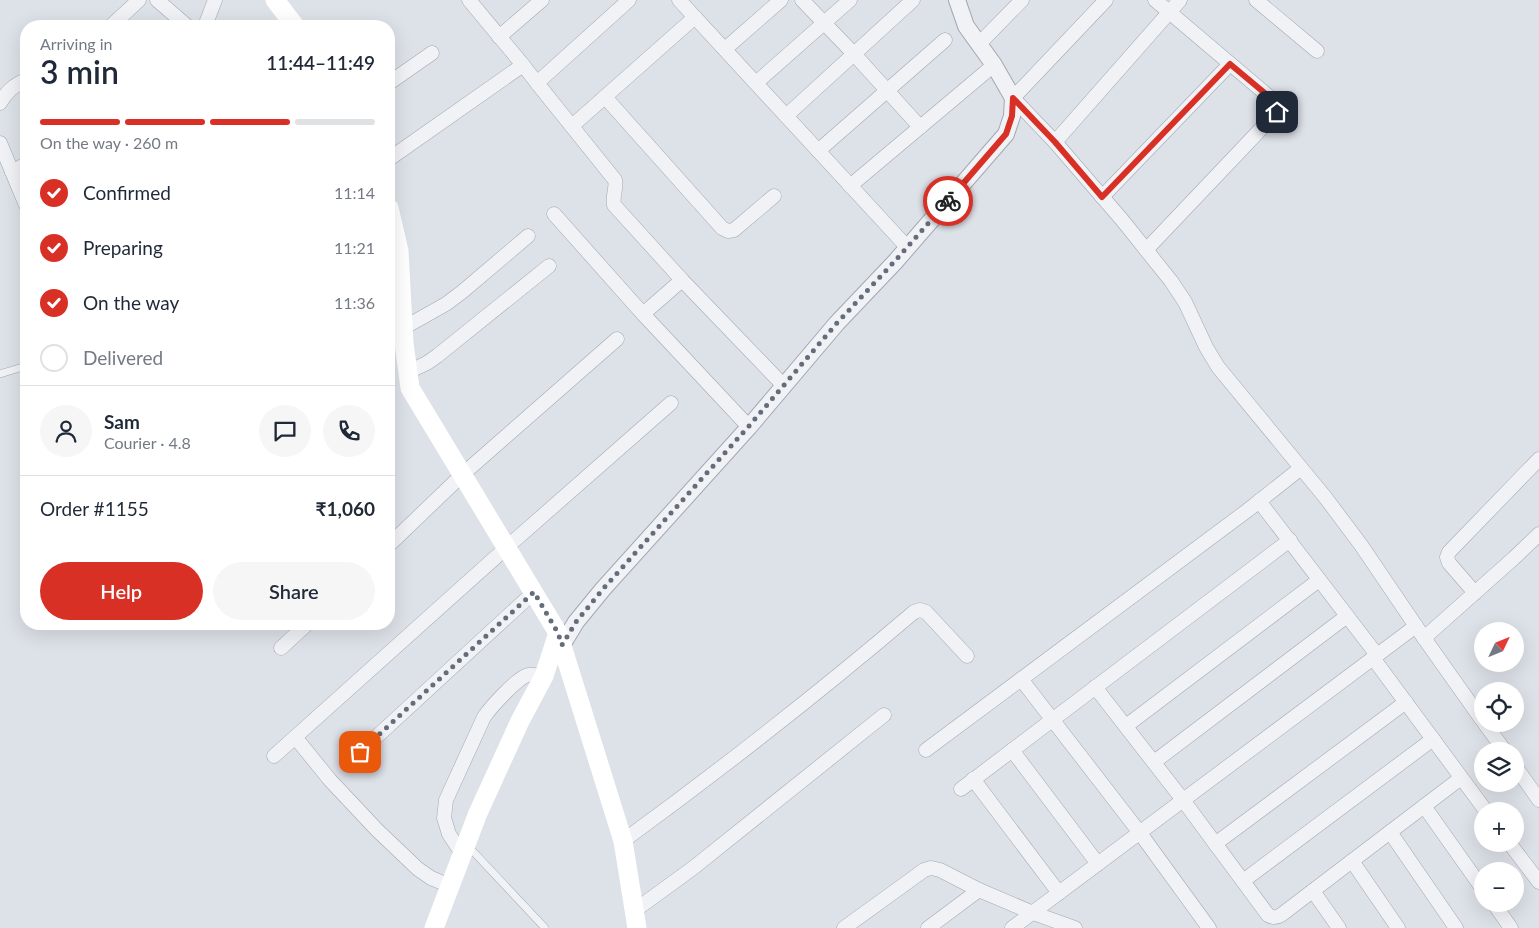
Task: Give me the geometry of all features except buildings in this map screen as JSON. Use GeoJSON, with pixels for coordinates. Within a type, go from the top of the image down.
{"type":"FeatureCollection","features":[{"type":"Feature","properties":{"kind":"main road"},"geometry":{"type":"LineString","coordinates":[[280,2],[290,20]]}},
{"type":"Feature","properties":{"kind":"main road"},"geometry":{"type":"LineString","coordinates":[[395,231],[400,251],[396,332],[404,343],[410,388],[534,592],[560,639],[623,841],[636,919]]}},
{"type":"Feature","properties":{"kind":"main road"},"geometry":{"type":"LineString","coordinates":[[434,928],[481,805],[560,639]]}},
{"type":"Feature","properties":{"kind":"street"},"geometry":{"type":"LineString","coordinates":[[117,20],[139,0]]}},
{"type":"Feature","properties":{"kind":"street"},"geometry":{"type":"LineString","coordinates":[[157,0],[179,20]]}},
{"type":"Feature","properties":{"kind":"street"},"geometry":{"type":"LineString","coordinates":[[207,20],[215,0]]}},
{"type":"Feature","properties":{"kind":"street"},"geometry":{"type":"LineString","coordinates":[[469,0],[615,180],[614,205],[783,386]]}},
{"type":"Feature","properties":{"kind":"street"},"geometry":{"type":"LineString","coordinates":[[499,37],[542,0]]}},
{"type":"Feature","properties":{"kind":"street"},"geometry":{"type":"LineString","coordinates":[[537,83],[629,0]]}},
{"type":"Feature","properties":{"kind":"street"},"geometry":{"type":"LineString","coordinates":[[680,0],[907,247]]}},
{"type":"Feature","properties":{"kind":"street"},"geometry":{"type":"LineString","coordinates":[[725,49],[781,0]]}},
{"type":"Feature","properties":{"kind":"street"},"geometry":{"type":"LineString","coordinates":[[802,0],[920,127]]}},
{"type":"Feature","properties":{"kind":"street"},"geometry":{"type":"LineString","coordinates":[[756,83],[850,0]]}},
{"type":"Feature","properties":{"kind":"street"},"geometry":{"type":"LineString","coordinates":[[786,116],[913,0]]}},
{"type":"Feature","properties":{"kind":"street"},"geometry":{"type":"LineString","coordinates":[[957,0],[966,26],[994,65],[1013,98],[1055,142],[1146,250],[1185,302],[1206,347],[1218,367],[1361,545],[1474,709]]}},
{"type":"Feature","properties":{"kind":"street"},"geometry":{"type":"LineString","coordinates":[[979,44],[1022,0]]}},
{"type":"Feature","properties":{"kind":"street"},"geometry":{"type":"LineString","coordinates":[[560,639],[749,426],[837,323],[907,247],[1006,134],[1012,116],[1013,98],[1106,0]]}},
{"type":"Feature","properties":{"kind":"street"},"geometry":{"type":"LineString","coordinates":[[1146,250],[1277,112],[1273,100],[1155,0]]}},
{"type":"Feature","properties":{"kind":"street"},"geometry":{"type":"LineString","coordinates":[[1055,142],[1180,0]]}},
{"type":"Feature","properties":{"kind":"street"},"geometry":{"type":"LineString","coordinates":[[1256,0],[1317,51]]}},
{"type":"Feature","properties":{"kind":"street"},"geometry":{"type":"LineString","coordinates":[[572,126],[695,17]]}},
{"type":"Feature","properties":{"kind":"street"},"geometry":{"type":"LineString","coordinates":[[818,151],[945,40]]}},
{"type":"Feature","properties":{"kind":"street"},"geometry":{"type":"LineString","coordinates":[[395,79],[432,53]]}},
{"type":"Feature","properties":{"kind":"street"},"geometry":{"type":"LineString","coordinates":[[1102,197],[1230,64]]}},
{"type":"Feature","properties":{"kind":"street"},"geometry":{"type":"LineString","coordinates":[[395,155],[523,65]]}},
{"type":"Feature","properties":{"kind":"street"},"geometry":{"type":"LineString","coordinates":[[850,186],[994,65]]}},
{"type":"Feature","properties":{"kind":"street"},"geometry":{"type":"LineString","coordinates":[[0,103],[12,87],[20,83]]}},
{"type":"Feature","properties":{"kind":"street"},"geometry":{"type":"LineString","coordinates":[[605,97],[722,228],[728,231],[734,230],[774,196]]}},
{"type":"Feature","properties":{"kind":"street"},"geometry":{"type":"LineString","coordinates":[[1,149],[20,191]]}},
{"type":"Feature","properties":{"kind":"street"},"geometry":{"type":"LineString","coordinates":[[12,172],[20,167]]}},
{"type":"Feature","properties":{"kind":"street"},"geometry":{"type":"LineString","coordinates":[[554,214],[749,426]]}},
{"type":"Feature","properties":{"kind":"street"},"geometry":{"type":"LineString","coordinates":[[396,332],[446,304],[528,236]]}},
{"type":"Feature","properties":{"kind":"street"},"geometry":{"type":"LineString","coordinates":[[408,372],[437,356],[549,266]]}},
{"type":"Feature","properties":{"kind":"street"},"geometry":{"type":"LineString","coordinates":[[644,314],[682,280]]}},
{"type":"Feature","properties":{"kind":"street"},"geometry":{"type":"LineString","coordinates":[[395,539],[463,474],[617,338]]}},
{"type":"Feature","properties":{"kind":"street"},"geometry":{"type":"LineString","coordinates":[[274,756],[507,547],[671,404]]}},
{"type":"Feature","properties":{"kind":"street"},"geometry":{"type":"LineString","coordinates":[[1475,593],[1449,563],[1447,557],[1449,552],[1539,459]]}},
{"type":"Feature","properties":{"kind":"street"},"geometry":{"type":"LineString","coordinates":[[926,750],[1301,468]]}},
{"type":"Feature","properties":{"kind":"street"},"geometry":{"type":"LineString","coordinates":[[1259,501],[1347,616],[1406,702],[1479,802]]}},
{"type":"Feature","properties":{"kind":"street"},"geometry":{"type":"LineString","coordinates":[[1012,928],[1375,656],[1420,632],[1475,593],[1539,534]]}},
{"type":"Feature","properties":{"kind":"street"},"geometry":{"type":"LineString","coordinates":[[961,789],[1290,540]]}},
{"type":"Feature","properties":{"kind":"street"},"geometry":{"type":"LineString","coordinates":[[1126,726],[1320,580]]}},
{"type":"Feature","properties":{"kind":"street"},"geometry":{"type":"LineString","coordinates":[[360,752],[534,592]]}},
{"type":"Feature","properties":{"kind":"street"},"geometry":{"type":"LineString","coordinates":[[623,841],[716,773],[853,665],[914,612],[920,610],[926,612],[967,656]]}},
{"type":"Feature","properties":{"kind":"street"},"geometry":{"type":"LineString","coordinates":[[1154,762],[1347,616]]}},
{"type":"Feature","properties":{"kind":"street"},"geometry":{"type":"LineString","coordinates":[[281,648],[300,630]]}},
{"type":"Feature","properties":{"kind":"street"},"geometry":{"type":"LineString","coordinates":[[464,849],[449,834],[444,818],[446,800],[484,717],[495,703],[522,678],[528,675],[544,676]]}},
{"type":"Feature","properties":{"kind":"street"},"geometry":{"type":"LineString","coordinates":[[1021,679],[1140,833],[1209,928]]}},
{"type":"Feature","properties":{"kind":"street"},"geometry":{"type":"LineString","coordinates":[[1095,687],[1183,800],[1268,916],[1272,918],[1281,915],[1461,778]]}},
{"type":"Feature","properties":{"kind":"street"},"geometry":{"type":"LineString","coordinates":[[1215,844],[1406,702]]}},
{"type":"Feature","properties":{"kind":"street"},"geometry":{"type":"LineString","coordinates":[[636,919],[693,868],[884,715]]}},
{"type":"Feature","properties":{"kind":"street"},"geometry":{"type":"LineString","coordinates":[[295,737],[330,780],[377,830],[418,869],[431,878],[450,886]]}},
{"type":"Feature","properties":{"kind":"street"},"geometry":{"type":"LineString","coordinates":[[1243,882],[1433,739]]}},
{"type":"Feature","properties":{"kind":"street"},"geometry":{"type":"LineString","coordinates":[[1012,750],[1098,864]]}},
{"type":"Feature","properties":{"kind":"street"},"geometry":{"type":"LineString","coordinates":[[973,779],[1059,893]]}},
{"type":"Feature","properties":{"kind":"street"},"geometry":{"type":"LineString","coordinates":[[1524,779],[1539,800]]}},
{"type":"Feature","properties":{"kind":"street"},"geometry":{"type":"LineString","coordinates":[[1424,806],[1474,877]]}},
{"type":"Feature","properties":{"kind":"street"},"geometry":{"type":"LineString","coordinates":[[1390,832],[1456,928]]}},
{"type":"Feature","properties":{"kind":"street"},"geometry":{"type":"LineString","coordinates":[[1516,852],[1539,882]]}},
{"type":"Feature","properties":{"kind":"street"},"geometry":{"type":"LineString","coordinates":[[1352,861],[1398,928]]}},
{"type":"Feature","properties":{"kind":"street"},"geometry":{"type":"LineString","coordinates":[[844,928],[924,870],[931,868],[940,870],[979,890],[1033,913],[1075,928]]}},
{"type":"Feature","properties":{"kind":"street"},"geometry":{"type":"LineString","coordinates":[[928,928],[979,890]]}},
{"type":"Feature","properties":{"kind":"street"},"geometry":{"type":"LineString","coordinates":[[1313,891],[1339,928]]}},
{"type":"Feature","properties":{"kind":"street"},"geometry":{"type":"LineString","coordinates":[[1500,912],[1511,928]]}},
{"type":"Feature","properties":{"kind":"lane"},"geometry":{"type":"LineString","coordinates":[[0,374],[20,368]]}},
{"type":"Feature","properties":{"kind":"lane"},"geometry":{"type":"LineString","coordinates":[[464,849],[545,928]]}},
{"type":"Feature","properties":{"kind":"way so far"},"geometry":{"type":"LineString","coordinates":[[360,752],[534,592],[558,633],[562,645],[576,622],[603,589],[749,426],[837,323],[948,201]]}},
{"type":"Feature","properties":{"kind":"route"},"geometry":{"type":"LineString","coordinates":[[948,201],[1006,134],[1012,116],[1013,98],[1055,142],[1102,197],[1230,64],[1273,100],[1277,112]]}}]}
